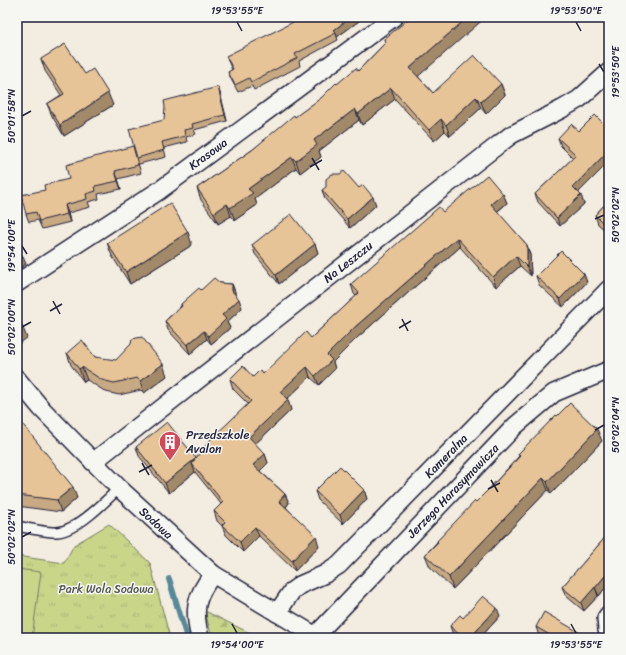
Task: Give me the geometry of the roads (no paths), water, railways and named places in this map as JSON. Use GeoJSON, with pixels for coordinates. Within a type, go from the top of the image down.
{"type":"FeatureCollection","features":[{"type":"Feature","properties":{"kind":"street","name":"Krasowa"},"geometry":{"type":"LineString","coordinates":[[17,283],[160,190],[394,17]]}},
{"type":"Feature","properties":{"kind":"street","name":"Na Leszczu"},"geometry":{"type":"LineString","coordinates":[[93,462],[511,135],[579,99],[609,72]]}},
{"type":"Feature","properties":{"kind":"street","name":"Kameralna"},"geometry":{"type":"LineString","coordinates":[[277,613],[292,591],[300,585],[325,574],[339,565],[609,289]]}},
{"type":"Feature","properties":{"kind":"street","name":"Jerzego Harasymowicza"},"geometry":{"type":"LineString","coordinates":[[317,637],[515,426],[554,393],[609,370]]}},
{"type":"Feature","properties":{"kind":"street","name":"Sodowa"},"geometry":{"type":"LineString","coordinates":[[17,378],[41,408],[93,462],[119,488],[213,574],[317,637]]}},
{"type":"Feature","properties":{"kind":"street"},"geometry":{"type":"LineString","coordinates":[[200,638],[197,626],[197,600],[202,588],[213,574]]}},
{"type":"Feature","properties":{"kind":"street"},"geometry":{"type":"LineString","coordinates":[[609,614],[606,618],[609,635]]}},
{"type":"Feature","properties":{"kind":"lane"},"geometry":{"type":"LineString","coordinates":[[17,526],[57,532],[68,528],[80,522],[105,502],[119,488]]}},
{"type":"Feature","properties":{"kind":"waterway"},"geometry":{"type":"LineString","coordinates":[[169,579],[187,638]]}},
{"type":"Feature","properties":{"kind":"place","name":"Przedszkole Avalon"},"geometry":{"type":"Point","coordinates":[170,462]}},
{"type":"Feature","properties":{"kind":"park label","name":"Park Wola Sodowa"},"geometry":{"type":"Point","coordinates":[106,589]}}]}
